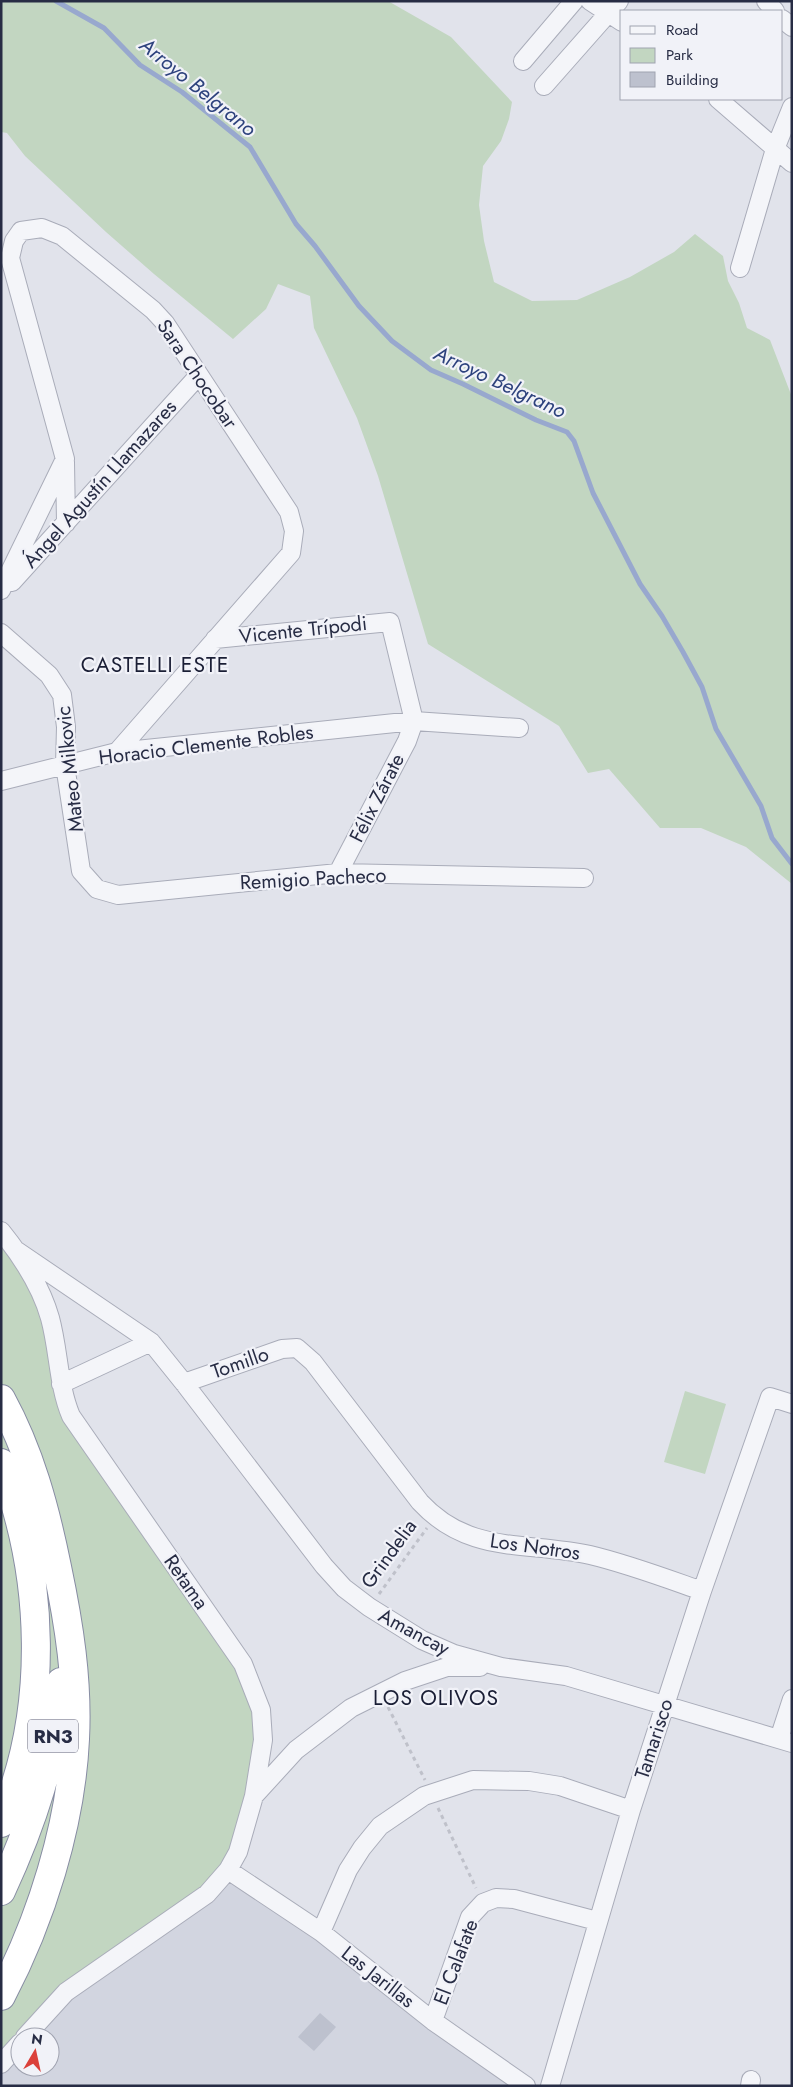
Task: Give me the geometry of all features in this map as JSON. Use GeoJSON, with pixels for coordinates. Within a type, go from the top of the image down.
{"type":"FeatureCollection","features":[{"type":"Feature","properties":{"kind":"highway","name":"RN3"},"geometry":{"type":"LineString","coordinates":[[1,1399],[20,1435],[46,1516],[58,1573],[63,1655],[48,1763],[25,1836],[1,1891]]}},
{"type":"Feature","properties":{"kind":"highway","name":"RN3"},"geometry":{"type":"LineString","coordinates":[[1,1463],[19,1515],[28,1556],[36,1633],[36,1662],[27,1736],[19,1772],[1,1823]]}},
{"type":"Feature","properties":{"kind":"highway"},"geometry":{"type":"LineString","coordinates":[[1,1996],[16,1968],[54,1860],[64,1822],[72,1774],[75,1740],[72,1646],[58,1573]]}},
{"type":"Feature","properties":{"kind":"highway"},"geometry":{"type":"LineString","coordinates":[[1,1768],[36,1662]]}},
{"type":"Feature","properties":{"kind":"street"},"geometry":{"type":"LineString","coordinates":[[523,61],[574,1]]}},
{"type":"Feature","properties":{"kind":"street"},"geometry":{"type":"LineString","coordinates":[[544,86],[617,12],[590,1]]}},
{"type":"Feature","properties":{"kind":"street"},"geometry":{"type":"LineString","coordinates":[[719,100],[792,163]]}},
{"type":"Feature","properties":{"kind":"street"},"geometry":{"type":"LineString","coordinates":[[740,268],[775,149],[792,107]]}},
{"type":"Feature","properties":{"kind":"street","name":"Sara Chocobar"},"geometry":{"type":"LineString","coordinates":[[65,459],[10,258],[14,241],[21,231],[42,228],[62,236],[153,310],[166,323],[289,512],[294,531],[291,553]]}},
{"type":"Feature","properties":{"kind":"street","name":"Ángel Agustín Llamazares"},"geometry":{"type":"LineString","coordinates":[[1,594],[199,375]]}},
{"type":"Feature","properties":{"kind":"street"},"geometry":{"type":"LineString","coordinates":[[65,459],[66,523]]}},
{"type":"Feature","properties":{"kind":"street"},"geometry":{"type":"LineString","coordinates":[[1,590],[65,459]]}},
{"type":"Feature","properties":{"kind":"street","name":"Vicente Trípodi"},"geometry":{"type":"LineString","coordinates":[[117,752],[291,553]]}},
{"type":"Feature","properties":{"kind":"street","name":"Vicente Trípodi"},"geometry":{"type":"LineString","coordinates":[[215,639],[390,622],[414,721]]}},
{"type":"Feature","properties":{"kind":"street","name":"Mateo Milkovic"},"geometry":{"type":"LineString","coordinates":[[1,633],[50,675],[62,696],[66,727],[66,765],[81,871]]}},
{"type":"Feature","properties":{"kind":"street","name":"Horacio Clemente Robles"},"geometry":{"type":"LineString","coordinates":[[1,782],[117,752],[414,721],[519,728]]}},
{"type":"Feature","properties":{"kind":"street","name":"Félix Zárate"},"geometry":{"type":"LineString","coordinates":[[338,873],[407,741],[414,721]]}},
{"type":"Feature","properties":{"kind":"street","name":"Remigio Pacheco"},"geometry":{"type":"LineString","coordinates":[[81,871],[97,889],[118,895],[338,873],[584,878]]}},
{"type":"Feature","properties":{"kind":"street"},"geometry":{"type":"LineString","coordinates":[[1,1231],[17,1251]]}},
{"type":"Feature","properties":{"kind":"street","name":"Amancay"},"geometry":{"type":"LineString","coordinates":[[17,1251],[151,1342],[324,1566],[344,1588],[369,1607],[422,1640],[454,1654],[501,1667],[566,1676],[786,1741]]}},
{"type":"Feature","properties":{"kind":"street","name":"Retama"},"geometry":{"type":"LineString","coordinates":[[17,1251],[37,1285],[50,1317],[61,1384],[71,1416],[243,1664],[261,1710],[263,1740],[254,1796],[238,1852],[228,1870],[207,1894],[66,1992],[34,2027]]}},
{"type":"Feature","properties":{"kind":"street"},"geometry":{"type":"LineString","coordinates":[[61,1384],[151,1342]]}},
{"type":"Feature","properties":{"kind":"street","name":"Tomillo"},"geometry":{"type":"LineString","coordinates":[[184,1383],[282,1349],[297,1348]]}},
{"type":"Feature","properties":{"kind":"street","name":"Los Notros"},"geometry":{"type":"LineString","coordinates":[[297,1348],[313,1362],[434,1518],[485,1541],[509,1546],[563,1550],[612,1560],[702,1591]]}},
{"type":"Feature","properties":{"kind":"street","name":"Tamarisco"},"geometry":{"type":"LineString","coordinates":[[550,2086],[631,1810],[702,1591],[770,1396],[792,1404]]}},
{"type":"Feature","properties":{"kind":"street"},"geometry":{"type":"LineString","coordinates":[[254,1796],[296,1750],[351,1708],[405,1681],[448,1667],[501,1667]]}},
{"type":"Feature","properties":{"kind":"street"},"geometry":{"type":"LineString","coordinates":[[786,1741],[792,1699]]}},
{"type":"Feature","properties":{"kind":"street"},"geometry":{"type":"LineString","coordinates":[[321,1932],[348,1870],[362,1848],[380,1826],[424,1796],[473,1780],[529,1781],[560,1786],[631,1810]]}},
{"type":"Feature","properties":{"kind":"street","name":"Las Jarillas"},"geometry":{"type":"LineString","coordinates":[[228,1870],[321,1932],[433,2021],[526,2086]]}},
{"type":"Feature","properties":{"kind":"street","name":"El Calafate"},"geometry":{"type":"LineString","coordinates":[[433,2021],[470,1917],[483,1903],[496,1898],[514,1899],[597,1922]]}},
{"type":"Feature","properties":{"kind":"street"},"geometry":{"type":"LineString","coordinates":[[1,2064],[10,2054]]}},
{"type":"Feature","properties":{"kind":"path","name":"Grindelia"},"geometry":{"type":"LineString","coordinates":[[369,1607],[434,1518]]}},
{"type":"Feature","properties":{"kind":"shaded area"},"geometry":{"type":"Polygon","coordinates":[[[228,1870],[526,2086],[1,2086],[1,2064],[10,2054],[10,2077],[60,2077],[60,2027],[37,2027],[228,1870]]]}},
{"type":"Feature","properties":{"kind":"green space"},"geometry":{"type":"Polygon","coordinates":[[[1,1],[388,1],[451,37],[512,102],[509,119],[501,141],[483,166],[479,205],[484,241],[494,282],[532,301],[577,300],[630,277],[674,252],[695,234],[723,256],[728,281],[739,303],[747,328],[770,340],[792,397],[792,884],[746,847],[701,828],[660,828],[609,769],[588,773],[559,726],[428,644],[378,476],[357,418],[314,328],[310,296],[278,284],[266,309],[233,339],[106,232],[25,156],[7,133],[1,132],[1,1]]]}},
{"type":"Feature","properties":{"kind":"green space"},"geometry":{"type":"Polygon","coordinates":[[[1,1231],[37,1285],[65,1403],[243,1664],[263,1740],[228,1870],[66,1992],[34,2027],[10,2027],[10,2054],[1,2064],[1,1231]]]}},
{"type":"Feature","properties":{"kind":"green space"},"geometry":{"type":"Polygon","coordinates":[[[685,1391],[726,1404],[705,1474],[664,1462],[685,1391]]]}},
{"type":"Feature","properties":{"kind":"building"},"geometry":{"type":"Polygon","coordinates":[[[320,2013],[336,2027],[314,2051],[298,2037],[320,2013]]]}},
{"type":"Feature","properties":{"kind":"waterway","name":"Arroyo Belgrano"},"geometry":{"type":"LineString","coordinates":[[56,1],[104,28],[140,65],[182,92],[250,147],[296,224],[315,246],[359,306],[392,341],[431,370],[536,420],[567,432],[574,441],[593,493],[640,584],[662,616],[702,687],[716,729],[761,806],[772,838],[792,864]]}},
{"type":"Feature","properties":{"kind":"district","name":"CASTELLI ESTE"},"geometry":{"type":"Point","coordinates":[155,665]}},
{"type":"Feature","properties":{"kind":"district","name":"LOS OLIVOS"},"geometry":{"type":"Point","coordinates":[436,1698]}}]}
